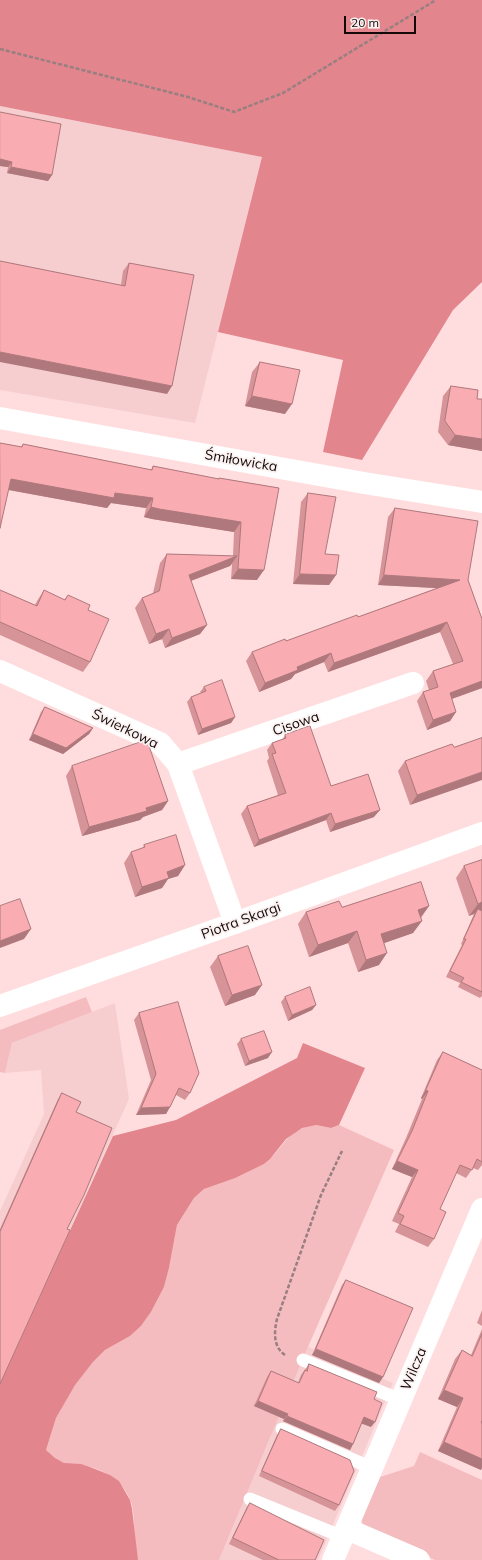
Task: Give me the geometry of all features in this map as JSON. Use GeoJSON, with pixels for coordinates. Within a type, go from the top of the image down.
{"type":"FeatureCollection","features":[{"type":"Feature","properties":{"kind":"street","name":"Śmiłowicka"},"geometry":{"type":"LineString","coordinates":[[0,418],[364,483],[482,502]]}},
{"type":"Feature","properties":{"kind":"street","name":"Świerkowa"},"geometry":{"type":"LineString","coordinates":[[0,671],[160,743],[178,764],[235,923]]}},
{"type":"Feature","properties":{"kind":"street","name":"Cisowa"},"geometry":{"type":"LineString","coordinates":[[178,764],[413,683]]}},
{"type":"Feature","properties":{"kind":"street","name":"Piotra Skargi"},"geometry":{"type":"LineString","coordinates":[[0,1006],[235,923],[482,833]]}},
{"type":"Feature","properties":{"kind":"street","name":"Wilcza"},"geometry":{"type":"LineString","coordinates":[[333,1560],[482,1209]]}},
{"type":"Feature","properties":{"kind":"street"},"geometry":{"type":"LineString","coordinates":[[345,1533],[419,1560]]}},
{"type":"Feature","properties":{"kind":"lane"},"geometry":{"type":"LineString","coordinates":[[303,1360],[401,1400]]}},
{"type":"Feature","properties":{"kind":"lane"},"geometry":{"type":"LineString","coordinates":[[282,1429],[372,1468]]}},
{"type":"Feature","properties":{"kind":"lane"},"geometry":{"type":"LineString","coordinates":[[250,1499],[345,1533]]}},
{"type":"Feature","properties":{"kind":"path"},"geometry":{"type":"LineString","coordinates":[[0,49],[188,97],[234,112],[283,93],[436,0]]}},
{"type":"Feature","properties":{"kind":"path"},"geometry":{"type":"LineString","coordinates":[[303,1360],[284,1355],[279,1350],[274,1332],[277,1319],[321,1195],[342,1151]]}},
{"type":"Feature","properties":{"kind":"shaded area"},"geometry":{"type":"Polygon","coordinates":[[[0,0],[482,0],[482,282],[453,310],[362,460],[323,452],[343,360],[218,332],[262,157],[0,106],[0,0]]]}},
{"type":"Feature","properties":{"kind":"shaded area"},"geometry":{"type":"Polygon","coordinates":[[[0,106],[262,157],[195,423],[0,390],[0,106]]]}},
{"type":"Feature","properties":{"kind":"shaded area"},"geometry":{"type":"Polygon","coordinates":[[[86,997],[92,1012],[12,1043],[5,1073],[0,1072],[0,1030],[86,997]]]}},
{"type":"Feature","properties":{"kind":"shaded area"},"geometry":{"type":"Polygon","coordinates":[[[115,1003],[129,1099],[0,1384],[0,1211],[44,1114],[41,1070],[5,1073],[12,1043],[115,1003]]]}},
{"type":"Feature","properties":{"kind":"shaded area"},"geometry":{"type":"Polygon","coordinates":[[[303,1043],[365,1068],[339,1125],[331,1128],[316,1125],[302,1128],[286,1139],[270,1159],[264,1164],[235,1178],[204,1189],[194,1198],[177,1225],[164,1287],[151,1312],[141,1326],[130,1336],[105,1350],[93,1362],[75,1385],[56,1418],[46,1450],[55,1458],[64,1463],[81,1464],[110,1475],[119,1481],[130,1500],[138,1560],[0,1560],[0,1384],[113,1136],[176,1120],[297,1058],[303,1043]]]}},
{"type":"Feature","properties":{"kind":"shaded area"},"geometry":{"type":"Polygon","coordinates":[[[316,1125],[331,1128],[339,1125],[394,1150],[308,1347],[219,1560],[138,1560],[135,1546],[133,1509],[128,1494],[118,1482],[98,1469],[80,1464],[63,1463],[46,1450],[56,1418],[75,1384],[93,1362],[105,1350],[130,1336],[141,1326],[151,1312],[164,1287],[177,1225],[194,1198],[204,1189],[264,1164],[293,1134],[299,1130],[316,1125]]]}},
{"type":"Feature","properties":{"kind":"shaded area"},"geometry":{"type":"Polygon","coordinates":[[[308,1347],[393,1383],[318,1560],[219,1560],[308,1347]]]}},
{"type":"Feature","properties":{"kind":"shaded area"},"geometry":{"type":"Polygon","coordinates":[[[420,1452],[482,1480],[482,1560],[435,1560],[364,1528],[361,1519],[380,1477],[414,1466],[420,1452]]]}},
{"type":"Feature","properties":{"kind":"building"},"geometry":{"type":"Polygon","coordinates":[[[0,112],[61,124],[52,175],[11,167],[12,162],[0,159],[0,112]]]}},
{"type":"Feature","properties":{"kind":"building"},"geometry":{"type":"Polygon","coordinates":[[[0,261],[125,286],[129,263],[194,275],[172,386],[0,352],[0,261]]]}},
{"type":"Feature","properties":{"kind":"building"},"geometry":{"type":"Polygon","coordinates":[[[260,362],[300,370],[292,404],[252,396],[260,362]]]}},
{"type":"Feature","properties":{"kind":"building"},"geometry":{"type":"Polygon","coordinates":[[[451,386],[478,390],[477,399],[482,399],[482,439],[455,435],[445,421],[451,386]]]}},
{"type":"Feature","properties":{"kind":"building"},"geometry":{"type":"Polygon","coordinates":[[[0,443],[22,447],[23,444],[152,470],[153,466],[219,479],[279,488],[264,570],[238,569],[241,522],[151,507],[153,498],[115,493],[114,498],[11,479],[0,528],[0,443]]]}},
{"type":"Feature","properties":{"kind":"building"},"geometry":{"type":"Polygon","coordinates":[[[308,493],[336,497],[325,554],[339,555],[336,575],[300,574],[308,493]]]}},
{"type":"Feature","properties":{"kind":"building"},"geometry":{"type":"Polygon","coordinates":[[[395,508],[478,521],[468,580],[482,619],[482,681],[450,693],[456,712],[433,720],[423,692],[438,687],[433,671],[463,661],[447,622],[334,663],[331,653],[297,667],[298,670],[265,683],[252,652],[285,639],[286,641],[357,615],[358,617],[460,580],[384,575],[395,508]]]}},
{"type":"Feature","properties":{"kind":"building"},"geometry":{"type":"Polygon","coordinates":[[[167,554],[237,556],[189,575],[207,625],[172,638],[169,629],[156,634],[142,598],[159,591],[167,554]]]}},
{"type":"Feature","properties":{"kind":"building"},"geometry":{"type":"Polygon","coordinates":[[[0,590],[37,606],[44,590],[65,600],[68,595],[90,605],[88,610],[109,619],[90,662],[0,622],[0,590]]]}},
{"type":"Feature","properties":{"kind":"building"},"geometry":{"type":"Polygon","coordinates":[[[222,680],[235,717],[202,729],[191,697],[206,691],[204,687],[222,680]]]}},
{"type":"Feature","properties":{"kind":"building"},"geometry":{"type":"Polygon","coordinates":[[[45,707],[93,728],[66,748],[33,734],[45,707]]]}},
{"type":"Feature","properties":{"kind":"building"},"geometry":{"type":"Polygon","coordinates":[[[310,726],[331,786],[368,774],[380,810],[335,824],[331,813],[259,840],[247,806],[286,793],[272,754],[276,753],[272,743],[286,738],[285,735],[310,726]]]}},
{"type":"Feature","properties":{"kind":"building"},"geometry":{"type":"Polygon","coordinates":[[[482,738],[482,772],[417,795],[405,761],[452,744],[454,747],[482,738]]]}},
{"type":"Feature","properties":{"kind":"building"},"geometry":{"type":"Polygon","coordinates":[[[147,740],[168,801],[146,808],[147,811],[89,827],[72,766],[147,740]]]}},
{"type":"Feature","properties":{"kind":"building"},"geometry":{"type":"Polygon","coordinates":[[[176,835],[185,865],[167,872],[169,878],[142,887],[131,852],[145,847],[144,845],[176,835]]]}},
{"type":"Feature","properties":{"kind":"building"},"geometry":{"type":"Polygon","coordinates":[[[482,860],[482,902],[478,904],[464,866],[482,860]]]}},
{"type":"Feature","properties":{"kind":"building"},"geometry":{"type":"Polygon","coordinates":[[[421,882],[429,906],[418,910],[422,921],[381,934],[387,953],[366,960],[357,931],[318,945],[306,912],[339,901],[342,907],[421,882]]]}},
{"type":"Feature","properties":{"kind":"building"},"geometry":{"type":"Polygon","coordinates":[[[20,899],[31,929],[0,941],[0,906],[20,899]]]}},
{"type":"Feature","properties":{"kind":"building"},"geometry":{"type":"Polygon","coordinates":[[[478,909],[482,911],[482,992],[461,982],[464,978],[450,971],[466,939],[464,939],[478,909]]]}},
{"type":"Feature","properties":{"kind":"building"},"geometry":{"type":"Polygon","coordinates":[[[248,946],[262,985],[232,995],[218,956],[248,946]]]}},
{"type":"Feature","properties":{"kind":"building"},"geometry":{"type":"Polygon","coordinates":[[[310,987],[316,1005],[292,1015],[285,997],[310,987]]]}},
{"type":"Feature","properties":{"kind":"building"},"geometry":{"type":"Polygon","coordinates":[[[178,1002],[199,1073],[190,1093],[179,1088],[170,1107],[141,1108],[156,1074],[139,1013],[178,1002]]]}},
{"type":"Feature","properties":{"kind":"building"},"geometry":{"type":"Polygon","coordinates":[[[264,1031],[272,1052],[249,1061],[241,1039],[264,1031]]]}},
{"type":"Feature","properties":{"kind":"building"},"geometry":{"type":"Polygon","coordinates":[[[443,1052],[482,1070],[482,1162],[477,1159],[472,1170],[460,1165],[440,1209],[446,1212],[434,1239],[400,1224],[404,1216],[398,1213],[418,1170],[397,1161],[412,1131],[428,1091],[426,1090],[443,1052]]]}},
{"type":"Feature","properties":{"kind":"building"},"geometry":{"type":"Polygon","coordinates":[[[62,1093],[81,1102],[76,1112],[112,1128],[84,1195],[67,1229],[70,1230],[0,1384],[0,1232],[62,1093]]]}},
{"type":"Feature","properties":{"kind":"building"},"geometry":{"type":"Polygon","coordinates":[[[346,1280],[413,1308],[383,1377],[316,1349],[346,1280]]]}},
{"type":"Feature","properties":{"kind":"building"},"geometry":{"type":"Polygon","coordinates":[[[482,1334],[482,1459],[444,1442],[463,1398],[444,1390],[462,1350],[472,1356],[482,1334]]]}},
{"type":"Feature","properties":{"kind":"building"},"geometry":{"type":"Polygon","coordinates":[[[309,1364],[377,1392],[374,1399],[382,1403],[375,1422],[364,1417],[353,1444],[287,1416],[288,1414],[258,1401],[271,1371],[299,1383],[305,1370],[307,1371],[309,1364]]]}},
{"type":"Feature","properties":{"kind":"building"},"geometry":{"type":"Polygon","coordinates":[[[281,1429],[350,1460],[354,1471],[339,1505],[262,1471],[281,1429]]]}},
{"type":"Feature","properties":{"kind":"building"},"geometry":{"type":"Polygon","coordinates":[[[250,1503],[324,1540],[315,1560],[279,1560],[233,1538],[250,1503]]]}}]}
